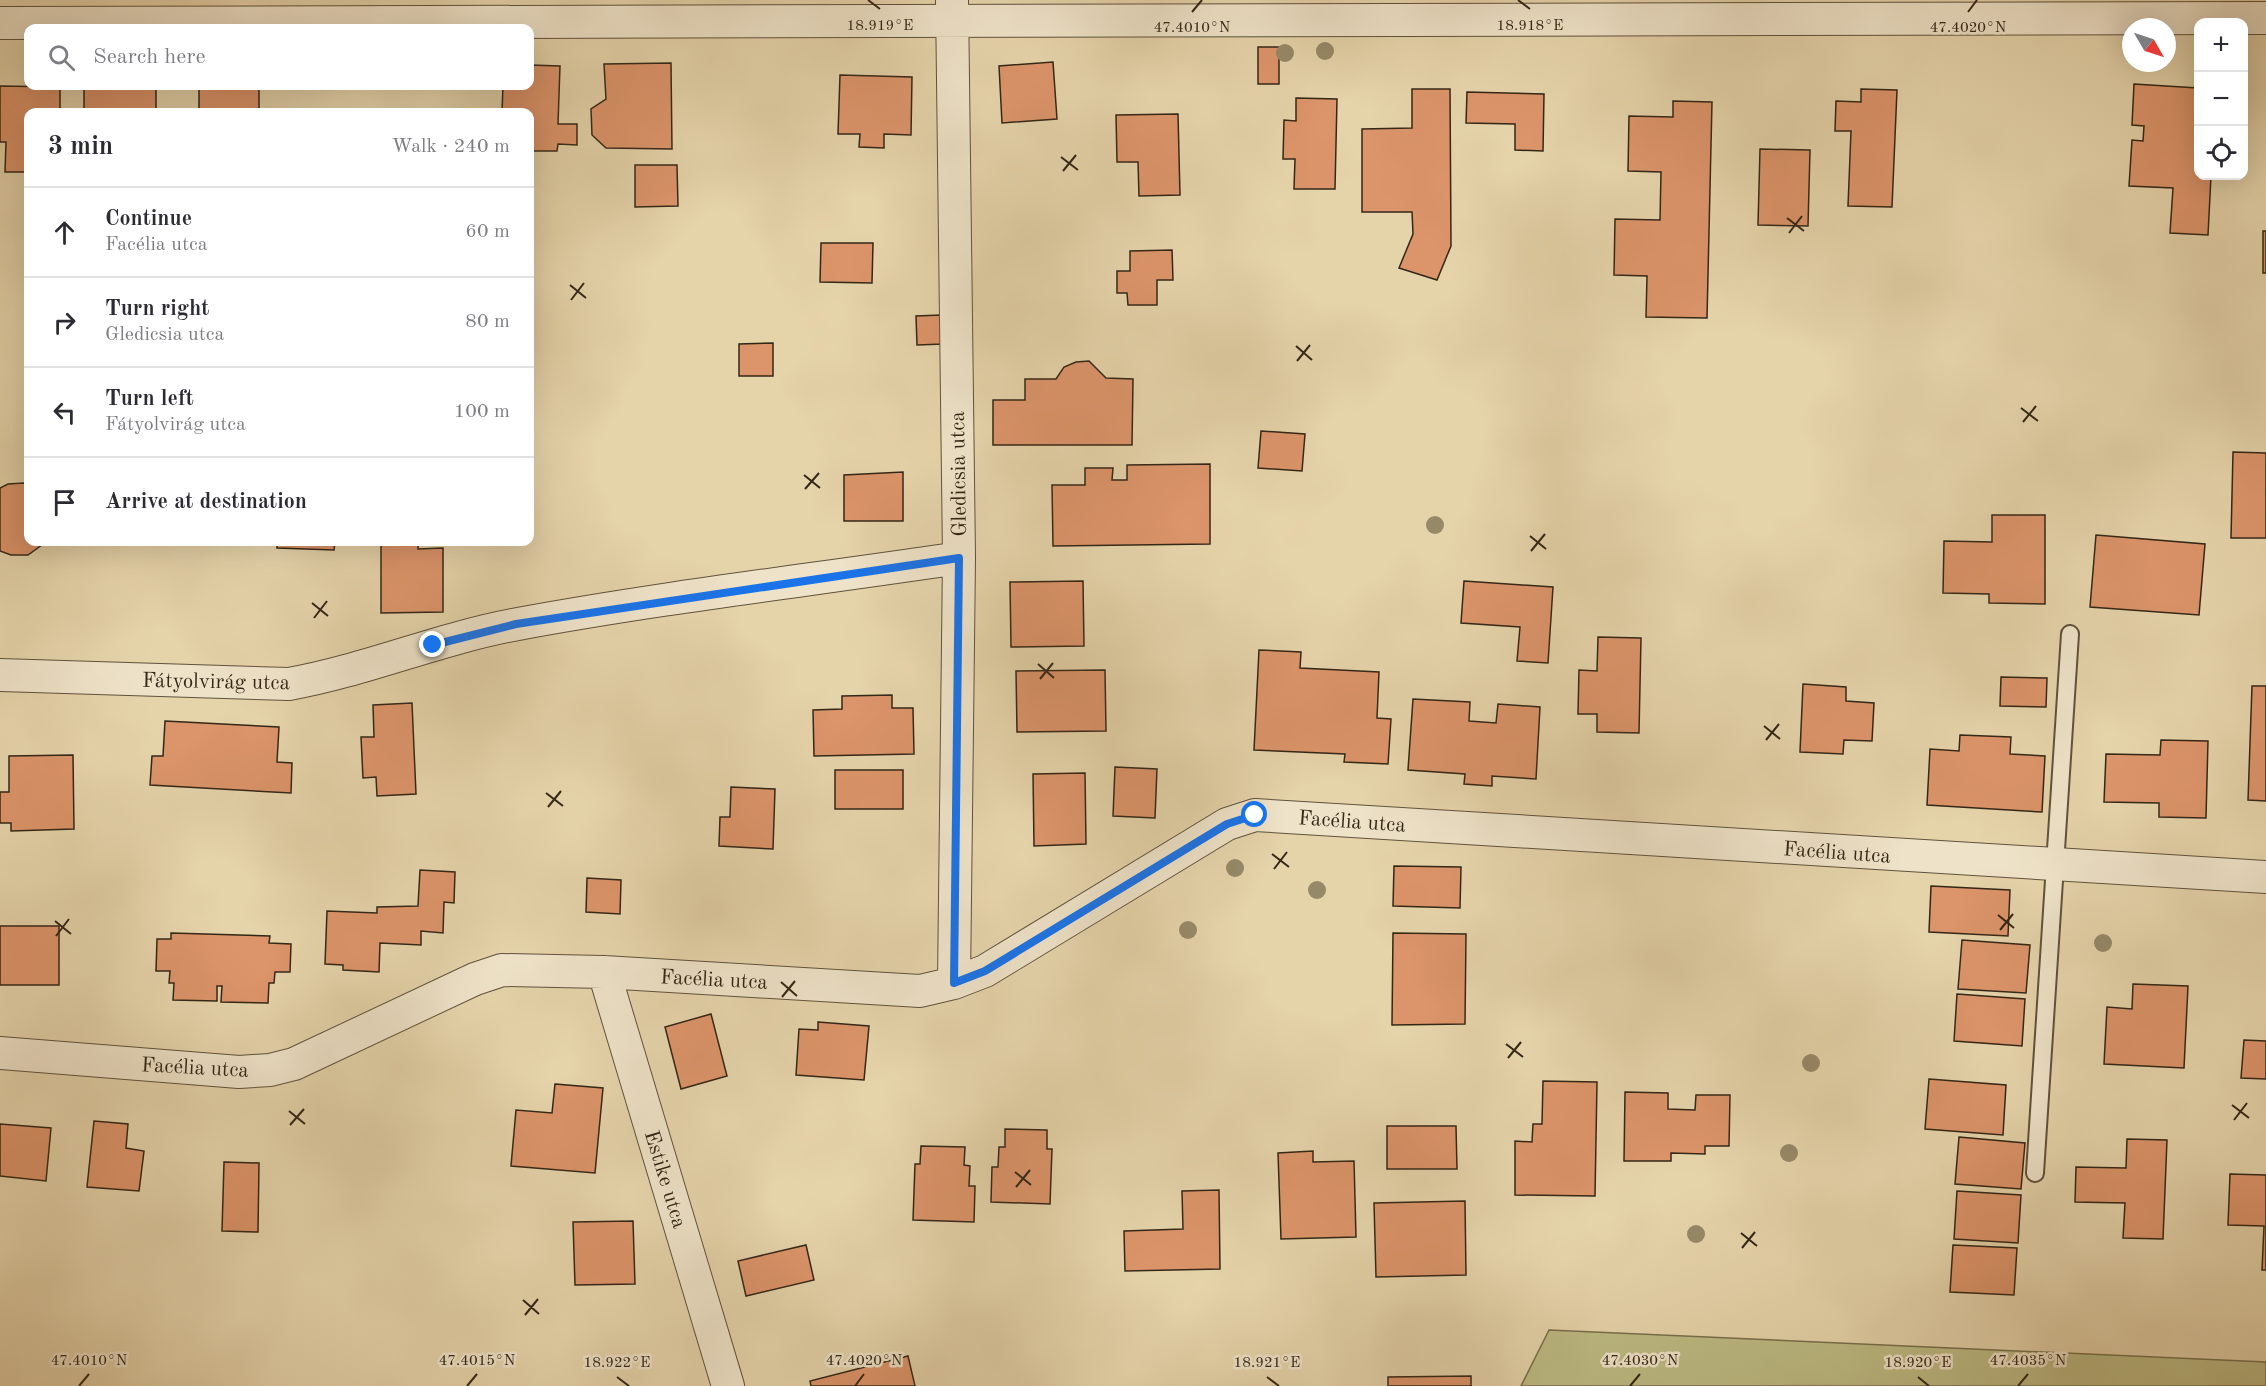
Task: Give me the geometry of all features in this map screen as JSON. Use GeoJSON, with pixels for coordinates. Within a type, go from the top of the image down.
{"type":"FeatureCollection","features":[{"type":"Feature","properties":{"kind":"street"},"geometry":{"type":"LineString","coordinates":[[0,23],[952,10],[2266,18]]}},
{"type":"Feature","properties":{"kind":"street","name":"Gledicsia utca"},"geometry":{"type":"LineString","coordinates":[[952,10],[959,558],[954,983]]}},
{"type":"Feature","properties":{"kind":"street","name":"Fátyolvirág utca"},"geometry":{"type":"LineString","coordinates":[[0,675],[290,684],[320,679],[433,645],[516,624],[959,558]]}},
{"type":"Feature","properties":{"kind":"street","name":"Facélia utca"},"geometry":{"type":"LineString","coordinates":[[0,1053],[239,1072],[270,1070],[294,1064],[475,979],[502,970],[604,972],[920,991],[954,983],[985,971],[1227,824],[1255,815],[2056,866],[2266,877]]}},
{"type":"Feature","properties":{"kind":"street","name":"Estike utca"},"geometry":{"type":"LineString","coordinates":[[604,972],[728,1386]]}},
{"type":"Feature","properties":{"kind":"lane"},"geometry":{"type":"LineString","coordinates":[[2035,1173],[2070,634]]}},
{"type":"Feature","properties":{"kind":"shaded area"},"geometry":{"type":"Polygon","coordinates":[[[1549,1330],[2266,1362],[2266,1386],[1521,1386],[1549,1330]]]}},
{"type":"Feature","properties":{"kind":"building"},"geometry":{"type":"Polygon","coordinates":[[[1258,47],[1279,47],[1279,84],[1258,84],[1258,47]]]}},
{"type":"Feature","properties":{"kind":"building"},"geometry":{"type":"Polygon","coordinates":[[[1053,62],[1057,119],[1002,123],[999,66],[1053,62]]]}},
{"type":"Feature","properties":{"kind":"building"},"geometry":{"type":"Polygon","coordinates":[[[671,63],[672,149],[606,148],[592,135],[591,109],[606,99],[604,64],[671,63]]]}},
{"type":"Feature","properties":{"kind":"building"},"geometry":{"type":"Polygon","coordinates":[[[534,65],[560,66],[558,124],[577,124],[577,145],[558,144],[557,151],[534,151],[534,108],[502,108],[503,90],[534,90],[534,65]]]}},
{"type":"Feature","properties":{"kind":"building"},"geometry":{"type":"Polygon","coordinates":[[[840,75],[912,77],[911,135],[884,134],[884,148],[859,147],[860,134],[838,134],[840,75]]]}},
{"type":"Feature","properties":{"kind":"building"},"geometry":{"type":"Polygon","coordinates":[[[2134,84],[2194,88],[2194,180],[2211,180],[2208,235],[2170,233],[2173,188],[2129,186],[2132,140],[2143,141],[2144,126],[2132,125],[2134,84]]]}},
{"type":"Feature","properties":{"kind":"building"},"geometry":{"type":"Polygon","coordinates":[[[0,86],[24,86],[24,90],[60,90],[60,108],[24,108],[24,172],[5,172],[6,142],[0,142],[0,86]]]}},
{"type":"Feature","properties":{"kind":"building"},"geometry":{"type":"Polygon","coordinates":[[[1412,89],[1450,89],[1451,246],[1437,280],[1399,268],[1413,234],[1412,212],[1362,212],[1362,129],[1412,128],[1412,89]]]}},
{"type":"Feature","properties":{"kind":"building"},"geometry":{"type":"Polygon","coordinates":[[[1861,89],[1897,90],[1892,207],[1848,206],[1851,131],[1835,131],[1836,101],[1861,102],[1861,89]]]}},
{"type":"Feature","properties":{"kind":"building"},"geometry":{"type":"Polygon","coordinates":[[[84,90],[156,90],[156,108],[84,108],[84,90]]]}},
{"type":"Feature","properties":{"kind":"building"},"geometry":{"type":"Polygon","coordinates":[[[199,90],[259,90],[259,108],[199,108],[199,90]]]}},
{"type":"Feature","properties":{"kind":"building"},"geometry":{"type":"Polygon","coordinates":[[[1467,92],[1544,94],[1543,151],[1515,150],[1515,124],[1466,123],[1467,92]]]}},
{"type":"Feature","properties":{"kind":"building"},"geometry":{"type":"Polygon","coordinates":[[[1296,98],[1337,99],[1335,189],[1294,189],[1295,159],[1283,159],[1284,120],[1296,121],[1296,98]]]}},
{"type":"Feature","properties":{"kind":"building"},"geometry":{"type":"Polygon","coordinates":[[[1673,101],[1712,102],[1707,318],[1646,317],[1647,276],[1614,275],[1615,219],[1660,220],[1661,172],[1628,171],[1629,116],[1673,117],[1673,101]]]}},
{"type":"Feature","properties":{"kind":"building"},"geometry":{"type":"Polygon","coordinates":[[[1178,114],[1180,195],[1139,196],[1138,162],[1117,162],[1116,115],[1178,114]]]}},
{"type":"Feature","properties":{"kind":"building"},"geometry":{"type":"Polygon","coordinates":[[[1760,149],[1810,150],[1808,226],[1758,225],[1760,149]]]}},
{"type":"Feature","properties":{"kind":"building"},"geometry":{"type":"Polygon","coordinates":[[[635,165],[677,165],[678,206],[635,207],[635,165]]]}},
{"type":"Feature","properties":{"kind":"building"},"geometry":{"type":"Polygon","coordinates":[[[2263,231],[2266,231],[2266,273],[2263,273],[2263,231]]]}},
{"type":"Feature","properties":{"kind":"building"},"geometry":{"type":"Polygon","coordinates":[[[821,243],[873,243],[872,283],[820,282],[821,243]]]}},
{"type":"Feature","properties":{"kind":"building"},"geometry":{"type":"Polygon","coordinates":[[[1172,250],[1173,280],[1157,280],[1157,305],[1128,305],[1127,293],[1117,293],[1117,271],[1130,271],[1130,251],[1172,250]]]}},
{"type":"Feature","properties":{"kind":"building"},"geometry":{"type":"Polygon","coordinates":[[[941,315],[943,344],[917,345],[916,316],[941,315]]]}},
{"type":"Feature","properties":{"kind":"building"},"geometry":{"type":"Polygon","coordinates":[[[773,343],[773,376],[739,376],[739,344],[773,343]]]}},
{"type":"Feature","properties":{"kind":"building"},"geometry":{"type":"Polygon","coordinates":[[[1089,361],[1106,378],[1133,379],[1132,445],[993,445],[993,400],[1025,400],[1025,379],[1056,379],[1064,367],[1076,362],[1089,361]]]}},
{"type":"Feature","properties":{"kind":"building"},"geometry":{"type":"Polygon","coordinates":[[[1261,431],[1305,434],[1302,471],[1258,468],[1261,431]]]}},
{"type":"Feature","properties":{"kind":"building"},"geometry":{"type":"Polygon","coordinates":[[[2233,452],[2266,453],[2266,538],[2231,538],[2233,452]]]}},
{"type":"Feature","properties":{"kind":"building"},"geometry":{"type":"Polygon","coordinates":[[[1210,464],[1210,544],[1053,546],[1052,485],[1085,485],[1085,468],[1113,468],[1112,480],[1127,480],[1127,465],[1210,464]]]}},
{"type":"Feature","properties":{"kind":"building"},"geometry":{"type":"Polygon","coordinates":[[[903,472],[903,521],[844,521],[844,475],[903,472]]]}},
{"type":"Feature","properties":{"kind":"building"},"geometry":{"type":"Polygon","coordinates":[[[24,483],[24,546],[40,546],[28,555],[11,555],[0,551],[0,488],[8,484],[24,483]]]}},
{"type":"Feature","properties":{"kind":"building"},"geometry":{"type":"Polygon","coordinates":[[[1992,515],[2045,515],[2045,604],[1989,603],[1989,594],[1943,593],[1944,541],[1992,542],[1992,515]]]}},
{"type":"Feature","properties":{"kind":"building"},"geometry":{"type":"Polygon","coordinates":[[[2096,535],[2205,544],[2199,615],[2090,607],[2096,535]]]}},
{"type":"Feature","properties":{"kind":"building"},"geometry":{"type":"Polygon","coordinates":[[[277,546],[334,546],[334,550],[277,548],[277,546]]]}},
{"type":"Feature","properties":{"kind":"building"},"geometry":{"type":"Polygon","coordinates":[[[381,546],[418,546],[418,549],[443,548],[443,612],[381,613],[381,546]]]}},
{"type":"Feature","properties":{"kind":"building"},"geometry":{"type":"Polygon","coordinates":[[[1083,581],[1084,646],[1011,647],[1010,582],[1083,581]]]}},
{"type":"Feature","properties":{"kind":"building"},"geometry":{"type":"Polygon","coordinates":[[[1464,581],[1553,587],[1548,663],[1517,661],[1520,627],[1461,623],[1464,581]]]}},
{"type":"Feature","properties":{"kind":"building"},"geometry":{"type":"Polygon","coordinates":[[[1598,637],[1641,638],[1639,733],[1597,732],[1597,714],[1578,714],[1579,670],[1597,671],[1598,637]]]}},
{"type":"Feature","properties":{"kind":"building"},"geometry":{"type":"Polygon","coordinates":[[[1259,650],[1301,652],[1300,668],[1379,672],[1377,718],[1391,719],[1388,764],[1344,762],[1345,754],[1254,750],[1259,650]]]}},
{"type":"Feature","properties":{"kind":"building"},"geometry":{"type":"Polygon","coordinates":[[[1105,670],[1106,731],[1017,732],[1016,671],[1105,670]]]}},
{"type":"Feature","properties":{"kind":"building"},"geometry":{"type":"Polygon","coordinates":[[[2001,677],[2047,678],[2046,707],[2000,706],[2001,677]]]}},
{"type":"Feature","properties":{"kind":"building"},"geometry":{"type":"Polygon","coordinates":[[[1803,684],[1846,687],[1846,701],[1874,703],[1872,741],[1844,740],[1843,754],[1800,752],[1803,684]]]}},
{"type":"Feature","properties":{"kind":"building"},"geometry":{"type":"Polygon","coordinates":[[[2252,686],[2266,686],[2266,801],[2248,800],[2252,686]]]}},
{"type":"Feature","properties":{"kind":"building"},"geometry":{"type":"Polygon","coordinates":[[[892,695],[892,708],[913,708],[914,754],[814,756],[813,710],[842,709],[842,696],[892,695]]]}},
{"type":"Feature","properties":{"kind":"building"},"geometry":{"type":"Polygon","coordinates":[[[1413,699],[1470,702],[1469,721],[1496,723],[1498,704],[1540,707],[1536,779],[1492,776],[1492,786],[1464,784],[1465,774],[1408,770],[1413,699]]]}},
{"type":"Feature","properties":{"kind":"building"},"geometry":{"type":"Polygon","coordinates":[[[412,703],[416,794],[377,796],[376,777],[363,778],[361,737],[374,737],[373,705],[412,703]]]}},
{"type":"Feature","properties":{"kind":"building"},"geometry":{"type":"Polygon","coordinates":[[[165,721],[279,727],[277,762],[292,763],[291,793],[150,785],[152,756],[163,756],[165,721]]]}},
{"type":"Feature","properties":{"kind":"building"},"geometry":{"type":"Polygon","coordinates":[[[1960,735],[2011,737],[2010,754],[2045,756],[2042,812],[1927,805],[1930,749],[1959,751],[1960,735]]]}},
{"type":"Feature","properties":{"kind":"building"},"geometry":{"type":"Polygon","coordinates":[[[2161,740],[2208,741],[2206,818],[2159,817],[2159,803],[2104,802],[2106,754],[2160,755],[2161,740]]]}},
{"type":"Feature","properties":{"kind":"building"},"geometry":{"type":"Polygon","coordinates":[[[73,755],[74,829],[11,831],[11,823],[0,823],[0,792],[9,792],[9,756],[73,755]]]}},
{"type":"Feature","properties":{"kind":"building"},"geometry":{"type":"Polygon","coordinates":[[[1115,767],[1157,769],[1155,818],[1113,816],[1115,767]]]}},
{"type":"Feature","properties":{"kind":"building"},"geometry":{"type":"Polygon","coordinates":[[[835,770],[903,770],[903,809],[835,809],[835,770]]]}},
{"type":"Feature","properties":{"kind":"building"},"geometry":{"type":"Polygon","coordinates":[[[1085,773],[1086,844],[1034,846],[1033,774],[1085,773]]]}},
{"type":"Feature","properties":{"kind":"building"},"geometry":{"type":"Polygon","coordinates":[[[731,787],[775,789],[773,849],[719,846],[720,817],[730,817],[731,787]]]}},
{"type":"Feature","properties":{"kind":"building"},"geometry":{"type":"Polygon","coordinates":[[[1394,866],[1461,867],[1460,908],[1393,906],[1394,866]]]}},
{"type":"Feature","properties":{"kind":"building"},"geometry":{"type":"Polygon","coordinates":[[[420,870],[455,872],[454,903],[444,902],[443,933],[421,931],[421,945],[380,943],[379,972],[343,970],[343,965],[325,964],[327,911],[377,913],[377,907],[418,906],[420,870]]]}},
{"type":"Feature","properties":{"kind":"building"},"geometry":{"type":"Polygon","coordinates":[[[587,878],[621,880],[620,914],[586,912],[587,878]]]}},
{"type":"Feature","properties":{"kind":"building"},"geometry":{"type":"Polygon","coordinates":[[[1931,886],[2010,890],[2008,936],[1929,932],[1931,886]]]}},
{"type":"Feature","properties":{"kind":"building"},"geometry":{"type":"Polygon","coordinates":[[[0,926],[59,926],[59,985],[0,985],[0,926]]]}},
{"type":"Feature","properties":{"kind":"building"},"geometry":{"type":"Polygon","coordinates":[[[171,933],[270,936],[269,943],[291,944],[290,972],[275,972],[274,983],[269,983],[268,1003],[221,1002],[222,986],[217,986],[217,1001],[173,1000],[174,983],[169,983],[170,971],[156,971],[157,939],[171,939],[171,933]]]}},
{"type":"Feature","properties":{"kind":"building"},"geometry":{"type":"Polygon","coordinates":[[[1393,933],[1466,934],[1465,1024],[1392,1025],[1393,933]]]}},
{"type":"Feature","properties":{"kind":"building"},"geometry":{"type":"Polygon","coordinates":[[[1962,940],[2030,945],[2026,993],[1958,989],[1962,940]]]}},
{"type":"Feature","properties":{"kind":"building"},"geometry":{"type":"Polygon","coordinates":[[[2133,984],[2188,986],[2184,1068],[2104,1064],[2107,1007],[2132,1009],[2133,984]]]}},
{"type":"Feature","properties":{"kind":"building"},"geometry":{"type":"Polygon","coordinates":[[[1957,994],[2025,999],[2022,1046],[1954,1041],[1957,994]]]}},
{"type":"Feature","properties":{"kind":"building"},"geometry":{"type":"Polygon","coordinates":[[[711,1014],[727,1076],[681,1089],[665,1027],[711,1014]]]}},
{"type":"Feature","properties":{"kind":"building"},"geometry":{"type":"Polygon","coordinates":[[[818,1022],[869,1026],[864,1080],[796,1075],[799,1029],[818,1030],[818,1022]]]}},
{"type":"Feature","properties":{"kind":"building"},"geometry":{"type":"Polygon","coordinates":[[[2244,1040],[2266,1041],[2266,1079],[2241,1078],[2244,1040]]]}},
{"type":"Feature","properties":{"kind":"building"},"geometry":{"type":"Polygon","coordinates":[[[1929,1079],[2006,1085],[2003,1135],[1925,1129],[1929,1079]]]}},
{"type":"Feature","properties":{"kind":"building"},"geometry":{"type":"Polygon","coordinates":[[[1543,1081],[1597,1082],[1595,1196],[1515,1195],[1515,1141],[1532,1142],[1533,1124],[1542,1124],[1543,1081]]]}},
{"type":"Feature","properties":{"kind":"building"},"geometry":{"type":"Polygon","coordinates":[[[555,1084],[603,1088],[595,1173],[511,1166],[516,1110],[552,1113],[555,1084]]]}},
{"type":"Feature","properties":{"kind":"building"},"geometry":{"type":"Polygon","coordinates":[[[1625,1092],[1668,1093],[1668,1109],[1695,1110],[1696,1095],[1730,1095],[1729,1146],[1705,1146],[1705,1154],[1671,1153],[1671,1161],[1624,1161],[1625,1092]]]}},
{"type":"Feature","properties":{"kind":"building"},"geometry":{"type":"Polygon","coordinates":[[[94,1121],[128,1124],[126,1148],[144,1151],[139,1191],[87,1187],[94,1121]]]}},
{"type":"Feature","properties":{"kind":"building"},"geometry":{"type":"Polygon","coordinates":[[[0,1124],[51,1128],[46,1181],[0,1176],[0,1124]]]}},
{"type":"Feature","properties":{"kind":"building"},"geometry":{"type":"Polygon","coordinates":[[[1387,1126],[1456,1126],[1457,1169],[1387,1169],[1387,1126]]]}},
{"type":"Feature","properties":{"kind":"building"},"geometry":{"type":"Polygon","coordinates":[[[1005,1129],[1047,1130],[1047,1149],[1052,1149],[1050,1204],[991,1202],[992,1167],[998,1167],[999,1147],[1005,1147],[1005,1129]]]}},
{"type":"Feature","properties":{"kind":"building"},"geometry":{"type":"Polygon","coordinates":[[[1959,1137],[2025,1143],[2021,1189],[1955,1184],[1959,1137]]]}},
{"type":"Feature","properties":{"kind":"building"},"geometry":{"type":"Polygon","coordinates":[[[2127,1139],[2167,1140],[2163,1239],[2123,1238],[2125,1203],[2075,1202],[2076,1167],[2126,1168],[2127,1139]]]}},
{"type":"Feature","properties":{"kind":"building"},"geometry":{"type":"Polygon","coordinates":[[[921,1146],[965,1147],[964,1165],[970,1166],[969,1186],[975,1186],[974,1222],[913,1220],[915,1164],[920,1164],[921,1146]]]}},
{"type":"Feature","properties":{"kind":"building"},"geometry":{"type":"Polygon","coordinates":[[[1313,1151],[1313,1162],[1354,1161],[1356,1237],[1281,1239],[1278,1153],[1313,1151]]]}},
{"type":"Feature","properties":{"kind":"building"},"geometry":{"type":"Polygon","coordinates":[[[224,1162],[259,1163],[258,1232],[222,1231],[224,1162]]]}},
{"type":"Feature","properties":{"kind":"building"},"geometry":{"type":"Polygon","coordinates":[[[2230,1174],[2266,1175],[2266,1270],[2262,1270],[2264,1226],[2228,1225],[2230,1174]]]}},
{"type":"Feature","properties":{"kind":"building"},"geometry":{"type":"Polygon","coordinates":[[[1219,1190],[1220,1269],[1125,1271],[1124,1231],[1183,1229],[1182,1191],[1219,1190]]]}},
{"type":"Feature","properties":{"kind":"building"},"geometry":{"type":"Polygon","coordinates":[[[1957,1191],[2021,1195],[2018,1243],[1954,1239],[1957,1191]]]}},
{"type":"Feature","properties":{"kind":"building"},"geometry":{"type":"Polygon","coordinates":[[[1465,1201],[1466,1275],[1376,1277],[1374,1203],[1465,1201]]]}},
{"type":"Feature","properties":{"kind":"building"},"geometry":{"type":"Polygon","coordinates":[[[633,1221],[635,1284],[575,1285],[573,1222],[633,1221]]]}},
{"type":"Feature","properties":{"kind":"building"},"geometry":{"type":"Polygon","coordinates":[[[806,1245],[814,1280],[746,1296],[738,1261],[806,1245]]]}},
{"type":"Feature","properties":{"kind":"building"},"geometry":{"type":"Polygon","coordinates":[[[1953,1245],[2017,1248],[2014,1295],[1950,1292],[1953,1245]]]}},
{"type":"Feature","properties":{"kind":"building"},"geometry":{"type":"Polygon","coordinates":[[[908,1356],[915,1386],[811,1386],[810,1381],[908,1356]]]}},
{"type":"Feature","properties":{"kind":"building"},"geometry":{"type":"Polygon","coordinates":[[[1471,1376],[1471,1386],[1388,1386],[1388,1377],[1471,1376]]]}},
{"type":"Feature","properties":{"kind":"route"},"geometry":{"type":"LineString","coordinates":[[433,645],[516,624],[959,558],[954,983],[985,971],[1227,824],[1255,815]]}}]}
